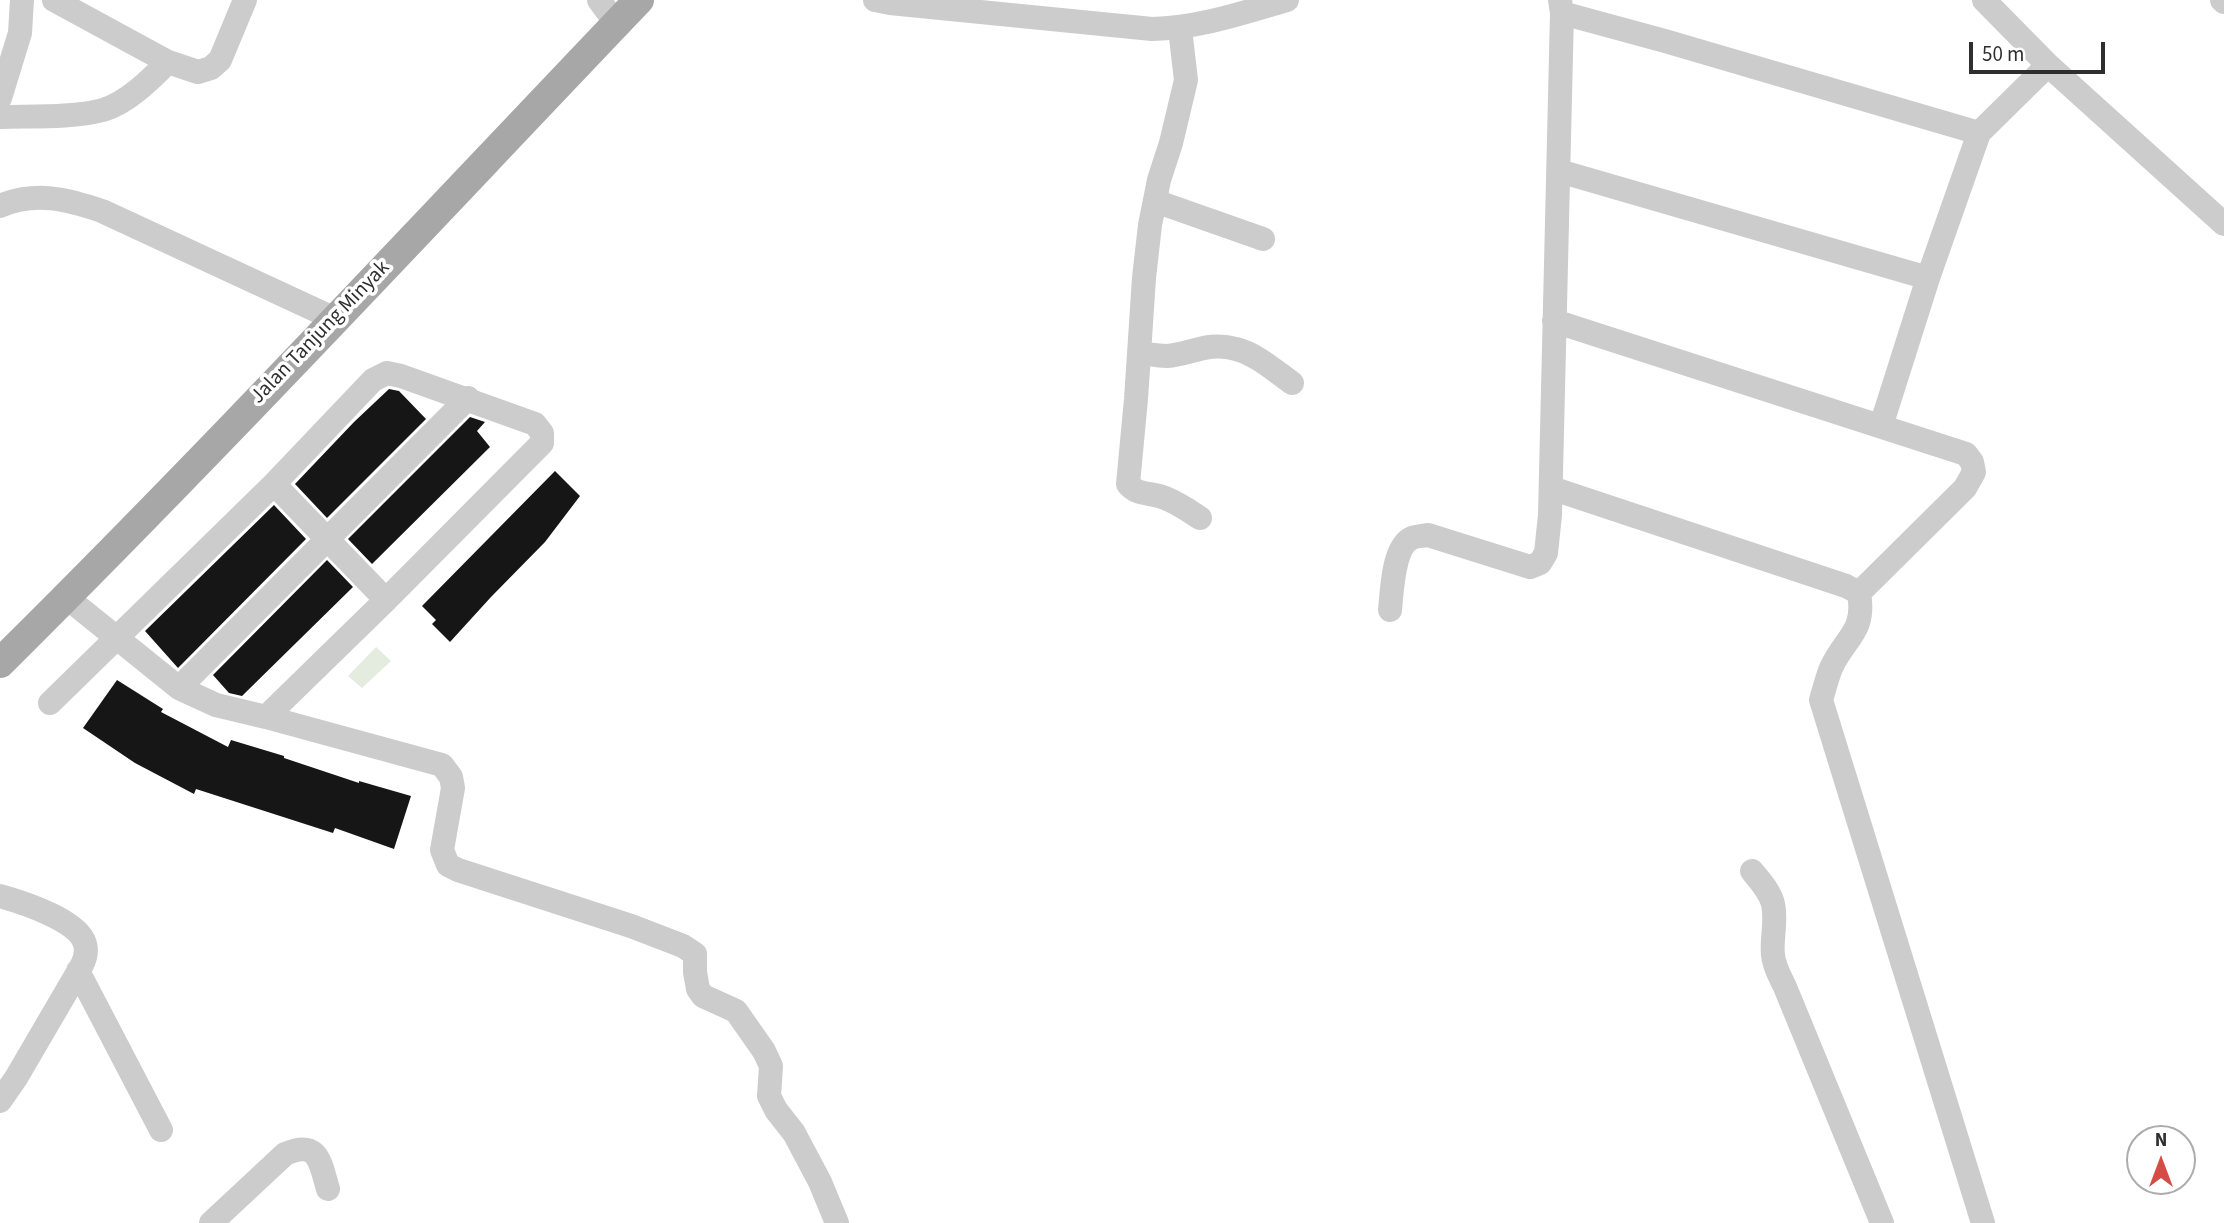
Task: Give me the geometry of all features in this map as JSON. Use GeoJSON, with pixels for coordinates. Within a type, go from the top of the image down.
{"type":"FeatureCollection","features":[{"type":"Feature","properties":{"kind":"main road","name":"Jalan Tanjung Minyak"},"geometry":{"type":"LineString","coordinates":[[0,663],[335,319],[608,12],[639,0]]}},
{"type":"Feature","properties":{"kind":"street"},"geometry":{"type":"LineString","coordinates":[[0,98],[20,33],[22,0]]}},
{"type":"Feature","properties":{"kind":"street"},"geometry":{"type":"LineString","coordinates":[[54,0],[167,62],[198,72],[211,68],[220,60],[244,0]]}},
{"type":"Feature","properties":{"kind":"street"},"geometry":{"type":"LineString","coordinates":[[875,0],[1153,29],[1180,29],[1287,0]]}},
{"type":"Feature","properties":{"kind":"street"},"geometry":{"type":"LineString","coordinates":[[1984,0],[2048,65],[2224,224]]}},
{"type":"Feature","properties":{"kind":"street"},"geometry":{"type":"LineString","coordinates":[[1390,610],[1397,559],[1403,545],[1411,538],[1428,535],[1530,567],[1541,563],[1546,553],[1551,488],[1561,6],[1665,41],[1979,133]]}},
{"type":"Feature","properties":{"kind":"street"},"geometry":{"type":"LineString","coordinates":[[1180,29],[1186,80],[1155,201],[1144,278],[1128,484],[1134,492],[1162,496],[1200,519]]}},
{"type":"Feature","properties":{"kind":"street"},"geometry":{"type":"LineString","coordinates":[[0,117],[103,110],[125,100],[167,62]]}},
{"type":"Feature","properties":{"kind":"street"},"geometry":{"type":"LineString","coordinates":[[1881,426],[1928,278],[1979,133],[2048,65]]}},
{"type":"Feature","properties":{"kind":"street"},"geometry":{"type":"LineString","coordinates":[[1559,171],[1928,278]]}},
{"type":"Feature","properties":{"kind":"street"},"geometry":{"type":"LineString","coordinates":[[0,206],[38,197],[69,200],[102,211],[335,319]]}},
{"type":"Feature","properties":{"kind":"street"},"geometry":{"type":"LineString","coordinates":[[1155,201],[1263,239]]}},
{"type":"Feature","properties":{"kind":"street"},"geometry":{"type":"LineString","coordinates":[[1554,321],[1966,454],[1972,462],[1974,472],[1965,488],[1860,593]]}},
{"type":"Feature","properties":{"kind":"street"},"geometry":{"type":"LineString","coordinates":[[1139,353],[1166,356],[1200,348],[1221,346],[1238,349],[1292,383]]}},
{"type":"Feature","properties":{"kind":"street"},"geometry":{"type":"LineString","coordinates":[[50,703],[274,484],[373,380],[387,373],[401,376],[536,424],[542,433],[542,443],[266,717]]}},
{"type":"Feature","properties":{"kind":"street"},"geometry":{"type":"LineString","coordinates":[[179,688],[468,398]]}},
{"type":"Feature","properties":{"kind":"street"},"geometry":{"type":"LineString","coordinates":[[274,484],[386,600]]}},
{"type":"Feature","properties":{"kind":"street"},"geometry":{"type":"LineString","coordinates":[[1551,488],[1846,586],[1860,593]]}},
{"type":"Feature","properties":{"kind":"street"},"geometry":{"type":"LineString","coordinates":[[1860,593],[1861,620],[1832,668],[1821,700],[1983,1223]]}},
{"type":"Feature","properties":{"kind":"street"},"geometry":{"type":"LineString","coordinates":[[66,597],[179,688],[215,705],[442,765],[451,777],[453,789],[442,850],[448,865],[631,926],[683,946],[695,954],[695,972],[702,996],[736,1011],[764,1051],[771,1066],[769,1096],[794,1133],[838,1223]]}},
{"type":"Feature","properties":{"kind":"street"},"geometry":{"type":"LineString","coordinates":[[1752,871],[1767,890],[1773,903],[1775,920],[1772,953],[1776,969],[1882,1223]]}},
{"type":"Feature","properties":{"kind":"street"},"geometry":{"type":"LineString","coordinates":[[0,896],[61,920],[80,935],[85,944],[85,956],[78,971],[0,1101]]}},
{"type":"Feature","properties":{"kind":"street"},"geometry":{"type":"LineString","coordinates":[[78,971],[161,1130]]}},
{"type":"Feature","properties":{"kind":"street"},"geometry":{"type":"LineString","coordinates":[[211,1223],[285,1154],[298,1148],[309,1149],[318,1157],[328,1189]]}},
{"type":"Feature","properties":{"kind":"shaded area"},"geometry":{"type":"Polygon","coordinates":[[[376,647],[391,661],[362,688],[348,676],[376,647]]]}},
{"type":"Feature","properties":{"kind":"building"},"geometry":{"type":"Polygon","coordinates":[[[389,389],[399,391],[426,419],[327,518],[295,484],[389,389]]]}},
{"type":"Feature","properties":{"kind":"building"},"geometry":{"type":"Polygon","coordinates":[[[470,417],[485,422],[477,431],[490,447],[372,564],[348,539],[470,417]]]}},
{"type":"Feature","properties":{"kind":"building"},"geometry":{"type":"Polygon","coordinates":[[[555,471],[580,496],[545,542],[450,642],[432,624],[436,620],[422,606],[555,471]]]}},
{"type":"Feature","properties":{"kind":"building"},"geometry":{"type":"Polygon","coordinates":[[[274,505],[306,539],[178,668],[145,631],[274,505]]]}},
{"type":"Feature","properties":{"kind":"building"},"geometry":{"type":"Polygon","coordinates":[[[327,560],[353,587],[242,696],[229,693],[213,675],[327,560]]]}},
{"type":"Feature","properties":{"kind":"building"},"geometry":{"type":"Polygon","coordinates":[[[117,680],[163,709],[161,712],[228,747],[231,740],[359,783],[411,796],[394,849],[335,828],[333,833],[196,789],[194,794],[135,763],[83,728],[117,680]]]}}]}
